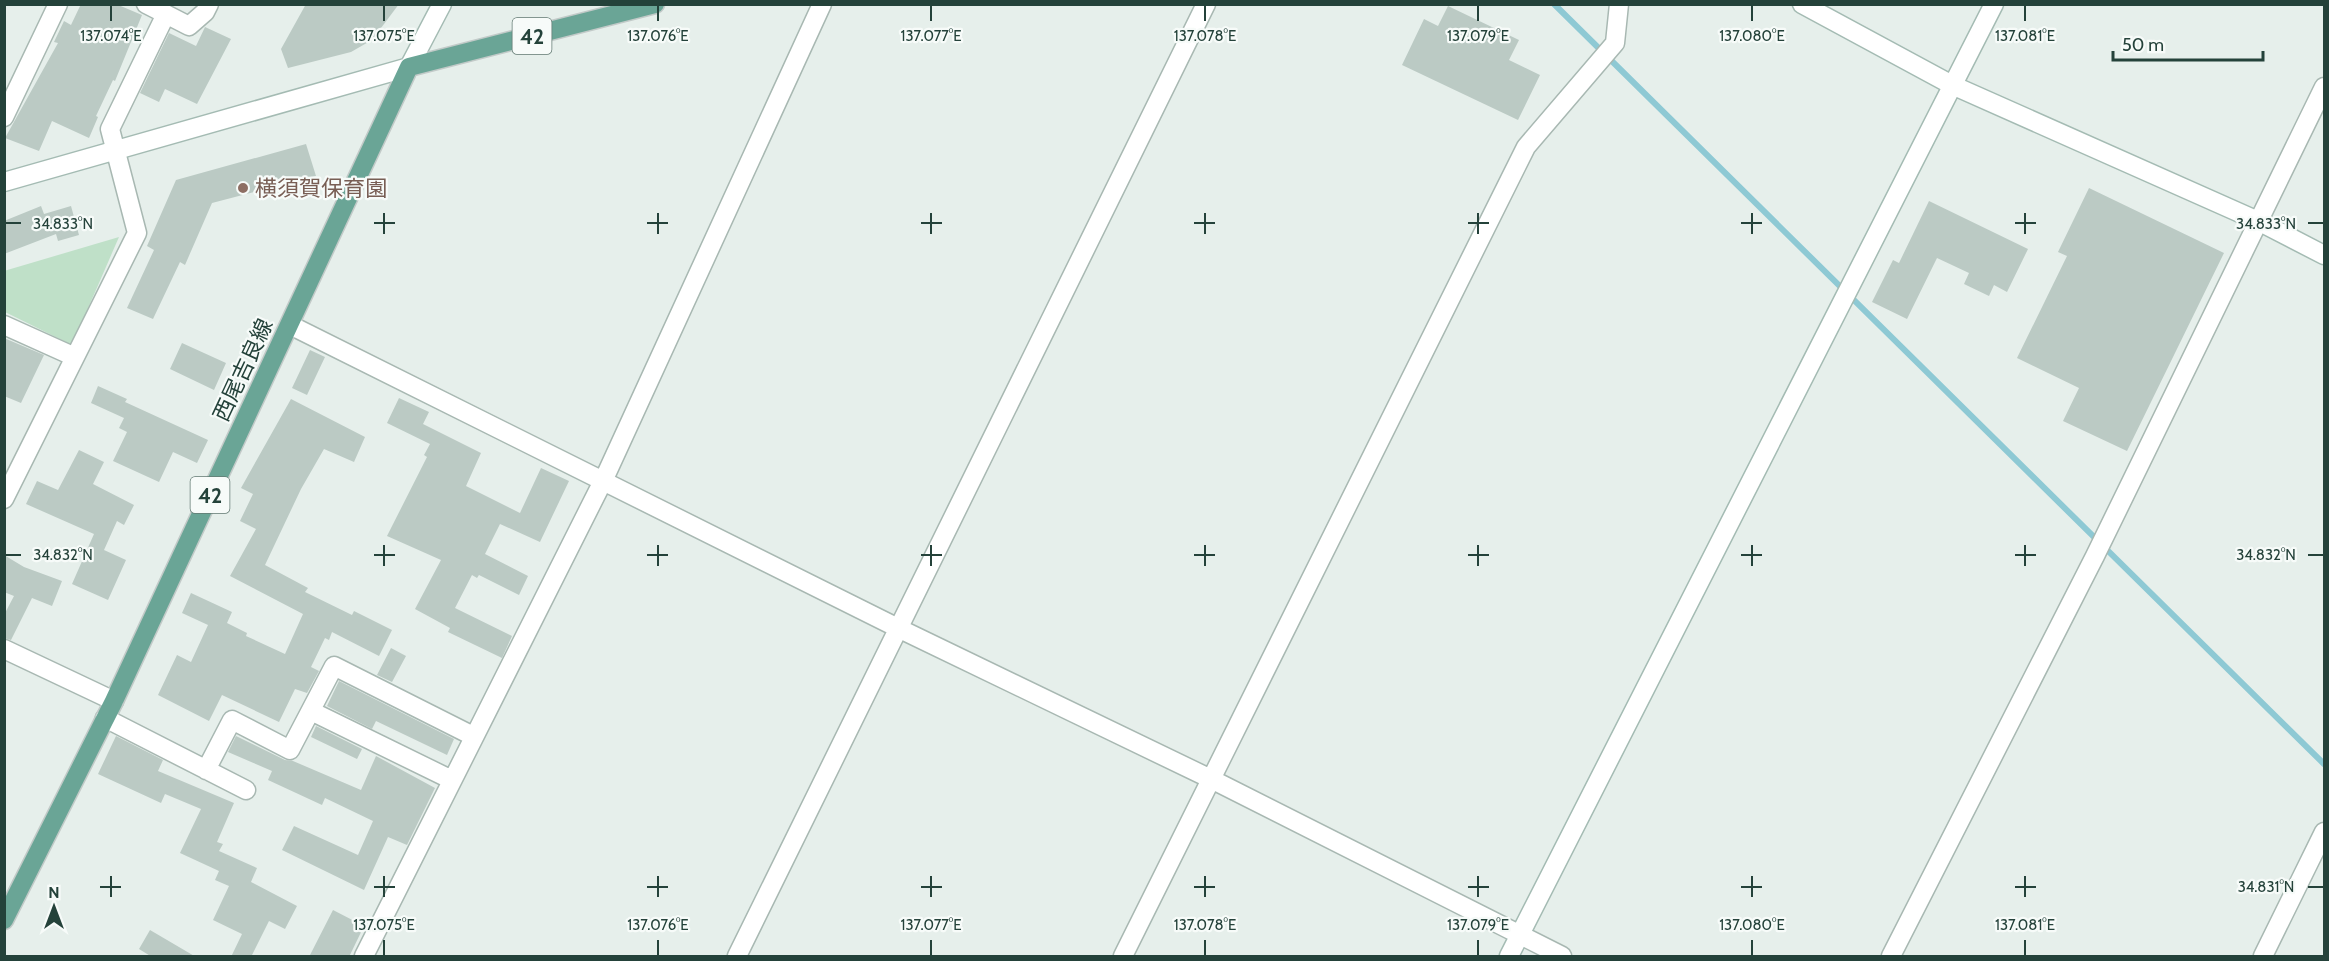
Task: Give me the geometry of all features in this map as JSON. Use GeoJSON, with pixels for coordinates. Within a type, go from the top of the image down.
{"type":"FeatureCollection","features":[{"type":"Feature","properties":{"kind":"main road","name":"42"},"geometry":{"type":"LineString","coordinates":[[409,67],[655,4]]}},
{"type":"Feature","properties":{"kind":"main road","name":"西尾吉良線"},"geometry":{"type":"LineString","coordinates":[[4,920],[114,700],[409,67]]}},
{"type":"Feature","properties":{"kind":"street"},"geometry":{"type":"LineString","coordinates":[[4,117],[58,4]]}},
{"type":"Feature","properties":{"kind":"street"},"geometry":{"type":"LineString","coordinates":[[146,4],[189,26],[205,12],[209,4]]}},
{"type":"Feature","properties":{"kind":"street"},"geometry":{"type":"LineString","coordinates":[[4,182],[409,67],[442,4]]}},
{"type":"Feature","properties":{"kind":"street"},"geometry":{"type":"LineString","coordinates":[[364,957],[604,479],[822,4]]}},
{"type":"Feature","properties":{"kind":"street"},"geometry":{"type":"LineString","coordinates":[[737,957],[1206,4]]}},
{"type":"Feature","properties":{"kind":"street"},"geometry":{"type":"LineString","coordinates":[[1123,957],[1526,147],[1614,45],[1619,4]]}},
{"type":"Feature","properties":{"kind":"street"},"geometry":{"type":"LineString","coordinates":[[1802,4],[1952,85],[2258,221],[2325,255]]}},
{"type":"Feature","properties":{"kind":"street"},"geometry":{"type":"LineString","coordinates":[[1509,957],[1994,4]]}},
{"type":"Feature","properties":{"kind":"street"},"geometry":{"type":"LineString","coordinates":[[4,499],[137,233],[110,129],[166,14]]}},
{"type":"Feature","properties":{"kind":"street"},"geometry":{"type":"LineString","coordinates":[[1892,957],[2095,556],[2325,87]]}},
{"type":"Feature","properties":{"kind":"street"},"geometry":{"type":"LineString","coordinates":[[4,325],[75,357]]}},
{"type":"Feature","properties":{"kind":"street"},"geometry":{"type":"LineString","coordinates":[[290,325],[900,628],[1211,779],[1562,957]]}},
{"type":"Feature","properties":{"kind":"street"},"geometry":{"type":"LineString","coordinates":[[4,649],[114,700]]}},
{"type":"Feature","properties":{"kind":"street"},"geometry":{"type":"LineString","coordinates":[[206,770],[232,720],[290,750],[334,666],[473,736]]}},
{"type":"Feature","properties":{"kind":"street"},"geometry":{"type":"LineString","coordinates":[[311,711],[452,780]]}},
{"type":"Feature","properties":{"kind":"street"},"geometry":{"type":"LineString","coordinates":[[105,718],[246,790]]}},
{"type":"Feature","properties":{"kind":"street"},"geometry":{"type":"LineString","coordinates":[[2263,957],[2325,831]]}},
{"type":"Feature","properties":{"kind":"green space"},"geometry":{"type":"Polygon","coordinates":[[[119,237],[72,345],[5,312],[4,271],[119,237]]]}},
{"type":"Feature","properties":{"kind":"building"},"geometry":{"type":"Polygon","coordinates":[[[81,4],[116,4],[142,15],[115,81],[113,80],[96,116],[98,117],[89,138],[52,121],[39,151],[5,138],[58,43],[54,42],[64,21],[71,25],[81,4]]]}},
{"type":"Feature","properties":{"kind":"building"},"geometry":{"type":"Polygon","coordinates":[[[306,4],[399,4],[372,40],[351,52],[288,68],[281,49],[306,4]]]}},
{"type":"Feature","properties":{"kind":"building"},"geometry":{"type":"Polygon","coordinates":[[[1448,6],[1519,40],[1509,60],[1540,75],[1518,120],[1402,65],[1424,19],[1438,26],[1448,6]]]}},
{"type":"Feature","properties":{"kind":"building"},"geometry":{"type":"Polygon","coordinates":[[[205,27],[231,39],[197,104],[165,89],[159,102],[140,93],[169,33],[196,46],[205,27]]]}},
{"type":"Feature","properties":{"kind":"building"},"geometry":{"type":"Polygon","coordinates":[[[306,144],[316,176],[212,203],[185,265],[180,262],[153,319],[127,308],[154,250],[147,246],[176,180],[306,144]]]}},
{"type":"Feature","properties":{"kind":"building"},"geometry":{"type":"Polygon","coordinates":[[[2089,188],[2224,253],[2127,451],[2063,421],[2079,388],[2017,358],[2067,256],[2058,252],[2089,188]]]}},
{"type":"Feature","properties":{"kind":"building"},"geometry":{"type":"Polygon","coordinates":[[[1929,201],[2028,249],[2007,292],[1994,285],[1989,296],[1964,284],[1969,273],[1937,258],[1907,319],[1872,302],[1893,260],[1899,263],[1929,201]]]}},
{"type":"Feature","properties":{"kind":"building"},"geometry":{"type":"Polygon","coordinates":[[[41,206],[44,214],[71,206],[79,235],[58,241],[56,234],[4,254],[4,221],[41,206]]]}},
{"type":"Feature","properties":{"kind":"building"},"geometry":{"type":"Polygon","coordinates":[[[4,338],[44,355],[21,403],[4,396],[4,338]]]}},
{"type":"Feature","properties":{"kind":"building"},"geometry":{"type":"Polygon","coordinates":[[[182,343],[226,363],[214,390],[170,369],[182,343]]]}},
{"type":"Feature","properties":{"kind":"building"},"geometry":{"type":"Polygon","coordinates":[[[310,350],[325,357],[307,395],[292,388],[310,350]]]}},
{"type":"Feature","properties":{"kind":"building"},"geometry":{"type":"Polygon","coordinates":[[[98,386],[127,399],[125,402],[208,440],[197,463],[173,452],[159,482],[113,461],[127,432],[119,428],[124,418],[91,403],[98,386]]]}},
{"type":"Feature","properties":{"kind":"building"},"geometry":{"type":"Polygon","coordinates":[[[399,398],[429,412],[423,424],[481,453],[466,486],[520,513],[541,468],[569,481],[540,542],[500,524],[485,554],[528,576],[519,595],[479,575],[477,578],[472,575],[455,608],[512,636],[502,658],[448,632],[450,628],[415,609],[441,560],[387,536],[427,457],[424,455],[430,444],[387,423],[399,398]]]}},
{"type":"Feature","properties":{"kind":"building"},"geometry":{"type":"Polygon","coordinates":[[[291,399],[365,437],[354,462],[324,449],[301,489],[265,565],[308,588],[305,592],[352,615],[354,611],[392,630],[379,656],[332,632],[329,640],[325,638],[311,667],[319,671],[307,693],[295,689],[279,722],[222,695],[209,721],[158,695],[177,655],[191,662],[208,625],[182,613],[191,593],[232,612],[227,623],[247,633],[246,636],[285,654],[303,614],[230,576],[256,529],[240,521],[253,494],[241,488],[291,399]]]}},
{"type":"Feature","properties":{"kind":"building"},"geometry":{"type":"Polygon","coordinates":[[[79,450],[104,462],[93,484],[134,505],[124,525],[117,521],[104,550],[126,560],[108,600],[72,584],[94,534],[26,504],[37,481],[58,490],[79,450]]]}},
{"type":"Feature","properties":{"kind":"building"},"geometry":{"type":"Polygon","coordinates":[[[4,555],[24,567],[62,581],[52,606],[32,598],[11,640],[4,638],[4,615],[14,596],[4,592],[4,555]]]}},
{"type":"Feature","properties":{"kind":"building"},"geometry":{"type":"Polygon","coordinates":[[[391,648],[406,656],[392,682],[377,675],[391,648]]]}},
{"type":"Feature","properties":{"kind":"building"},"geometry":{"type":"Polygon","coordinates":[[[339,681],[454,739],[447,755],[376,721],[372,729],[327,706],[339,681]]]}},
{"type":"Feature","properties":{"kind":"building"},"geometry":{"type":"Polygon","coordinates":[[[316,726],[362,749],[357,759],[311,737],[316,726]]]}},
{"type":"Feature","properties":{"kind":"building"},"geometry":{"type":"Polygon","coordinates":[[[116,736],[163,760],[158,771],[234,803],[217,842],[223,844],[219,851],[257,868],[251,882],[297,906],[285,929],[269,921],[251,957],[231,957],[242,934],[213,920],[229,886],[215,880],[219,871],[180,853],[201,809],[165,794],[161,803],[98,774],[116,736]]]}},
{"type":"Feature","properties":{"kind":"building"},"geometry":{"type":"Polygon","coordinates":[[[236,736],[285,760],[293,761],[361,790],[376,756],[435,788],[407,845],[388,837],[364,890],[282,850],[294,826],[358,855],[373,821],[325,798],[322,805],[268,780],[272,771],[228,752],[236,736]]]}},
{"type":"Feature","properties":{"kind":"building"},"geometry":{"type":"Polygon","coordinates":[[[333,910],[364,926],[349,957],[309,957],[333,910]]]}},
{"type":"Feature","properties":{"kind":"building"},"geometry":{"type":"Polygon","coordinates":[[[150,930],[196,957],[152,957],[139,949],[150,930]]]}},
{"type":"Feature","properties":{"kind":"waterway"},"geometry":{"type":"LineString","coordinates":[[1554,4],[2324,764]]}},
{"type":"Feature","properties":{"kind":"place","name":"横須賀保育園"},"geometry":{"type":"Point","coordinates":[243,188]}}]}
